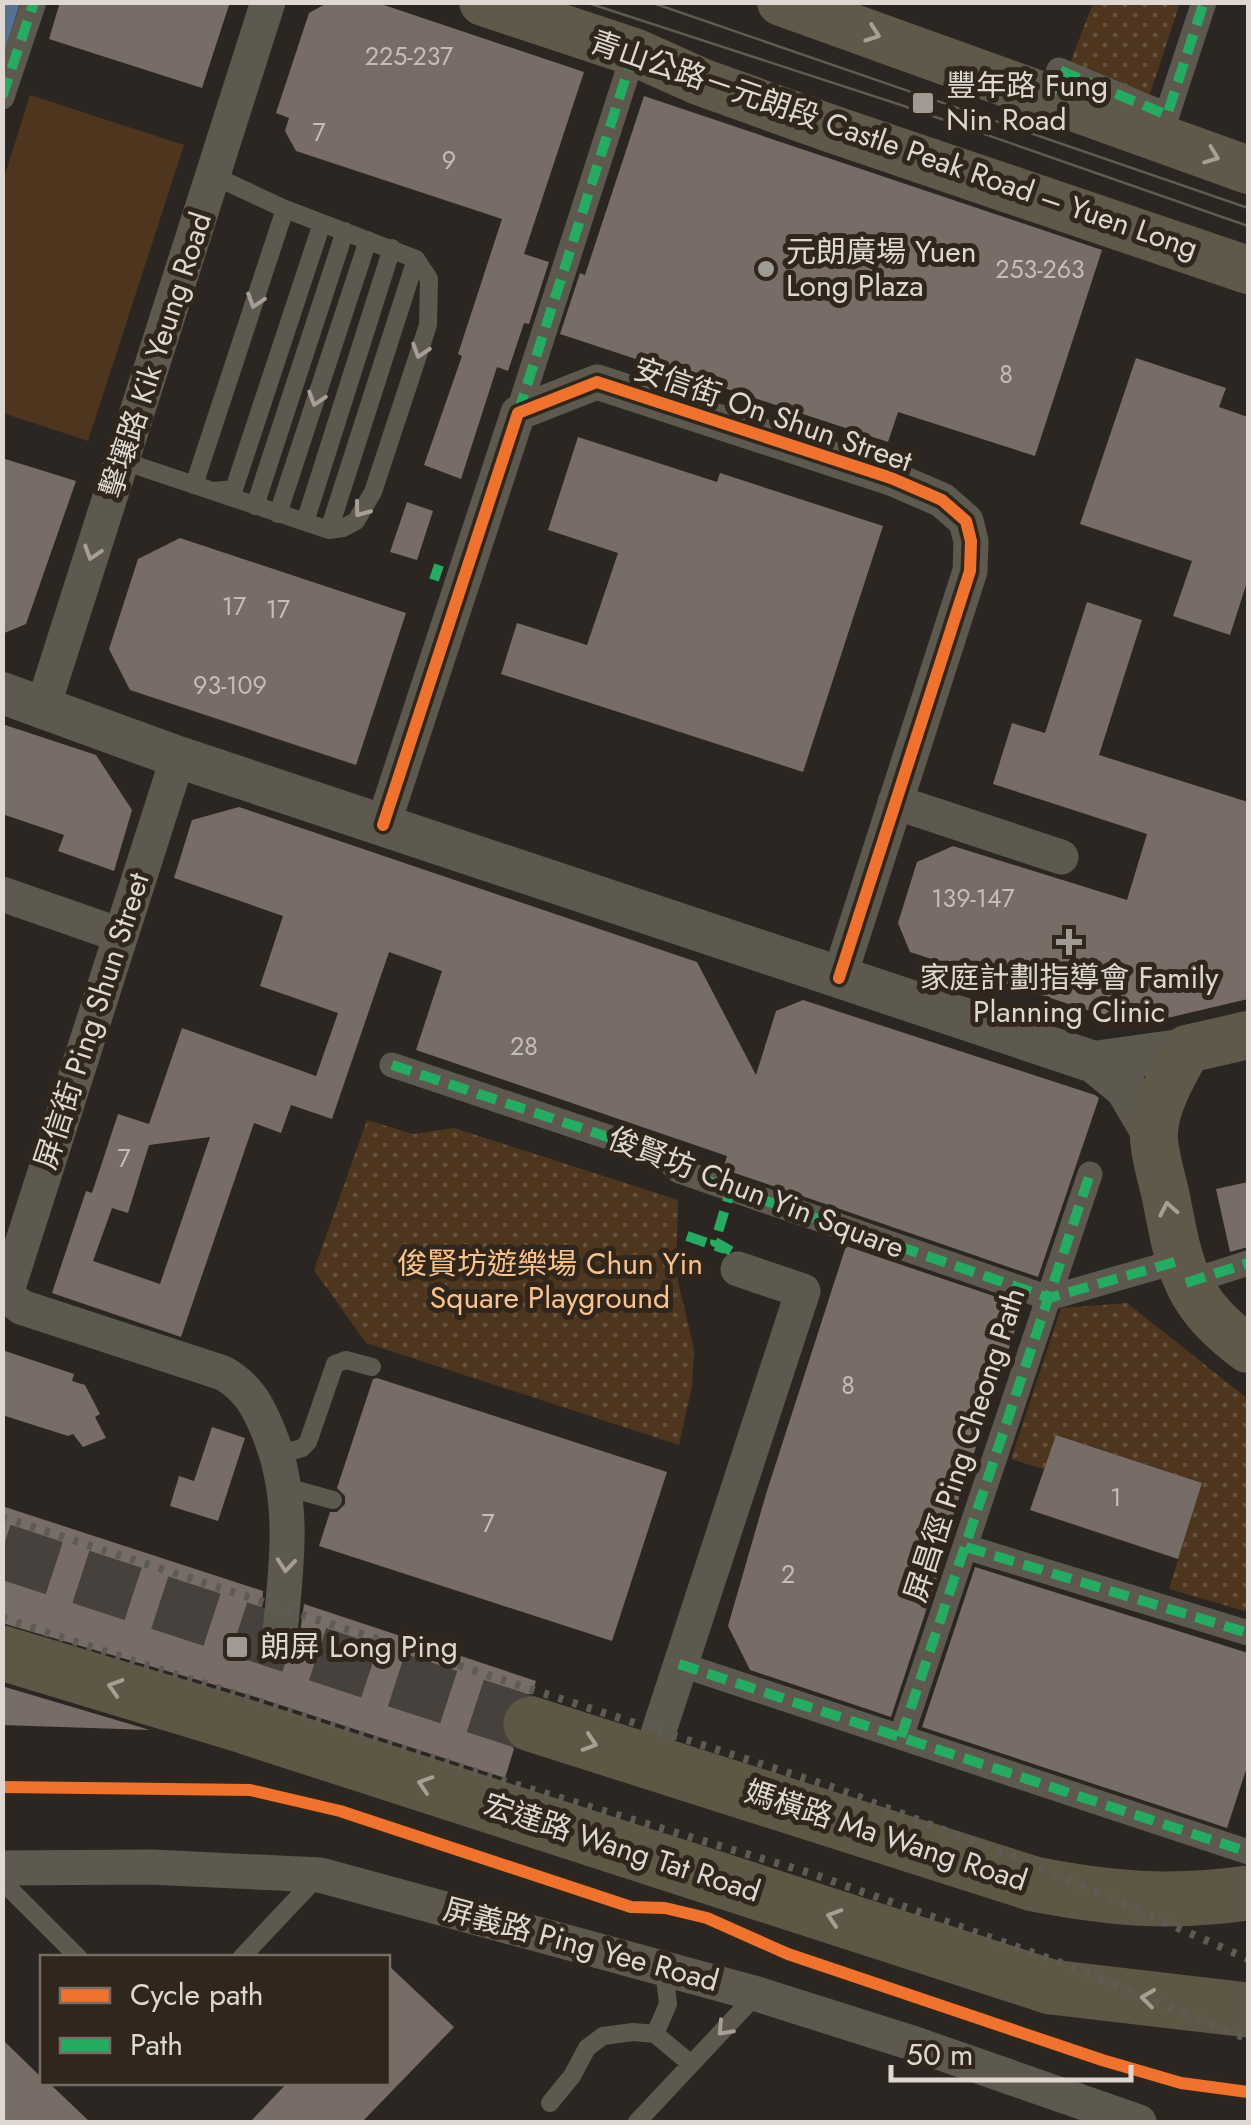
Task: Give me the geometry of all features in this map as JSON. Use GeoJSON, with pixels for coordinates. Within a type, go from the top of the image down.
{"type":"FeatureCollection","features":[{"type":"Feature","properties":{"kind":"main road","name":"青山公路－元朗段 Castle Peak Road – Yuen Long"},"geometry":{"type":"LineString","coordinates":[[483,2],[634,52],[702,82],[832,128],[1248,270]]}},
{"type":"Feature","properties":{"kind":"main road"},"geometry":{"type":"LineString","coordinates":[[781,2],[1054,83],[1248,170]]}},
{"type":"Feature","properties":{"kind":"main road"},"geometry":{"type":"LineString","coordinates":[[1248,1035],[1187,1049],[1168,1082],[1153,1134],[1182,1272],[1206,1310],[1248,1348]]}},
{"type":"Feature","properties":{"kind":"main road","name":"宏達路 Wang Tat Road"},"geometry":{"type":"LineString","coordinates":[[2,1653],[237,1724],[1051,1987],[1248,2010]]}},
{"type":"Feature","properties":{"kind":"main road","name":"媽橫路 Ma Wang Road"},"geometry":{"type":"LineString","coordinates":[[531,1724],[1034,1884],[1150,1901],[1227,1896]]}},
{"type":"Feature","properties":{"kind":"main road"},"geometry":{"type":"LineString","coordinates":[[1227,1896],[1248,1867]]}},
{"type":"Feature","properties":{"kind":"street"},"geometry":{"type":"LineString","coordinates":[[2,97],[34,2]]}},
{"type":"Feature","properties":{"kind":"street","name":"擊壤路 Kik Yeung Road"},"geometry":{"type":"LineString","coordinates":[[43,707],[268,2]]}},
{"type":"Feature","properties":{"kind":"street"},"geometry":{"type":"LineString","coordinates":[[1054,83],[1167,115],[1204,2]]}},
{"type":"Feature","properties":{"kind":"street"},"geometry":{"type":"LineString","coordinates":[[383,825],[634,52]]}},
{"type":"Feature","properties":{"kind":"street","name":"安信街 On Shun Street"},"geometry":{"type":"LineString","coordinates":[[518,413],[597,382],[891,478],[942,500],[966,521],[971,541],[970,571],[839,978]]}},
{"type":"Feature","properties":{"kind":"street"},"geometry":{"type":"LineString","coordinates":[[2,693],[178,757],[1094,1062],[1126,1088],[1153,1134]]}},
{"type":"Feature","properties":{"kind":"street","name":"屏信街 Ping Shun Street"},"geometry":{"type":"LineString","coordinates":[[178,757],[6,1294],[21,1307],[223,1374],[242,1384],[257,1402],[282,1471]]}},
{"type":"Feature","properties":{"kind":"street"},"geometry":{"type":"LineString","coordinates":[[896,802],[1061,857]]}},
{"type":"Feature","properties":{"kind":"street"},"geometry":{"type":"LineString","coordinates":[[2,894],[120,935]]}},
{"type":"Feature","properties":{"kind":"street"},"geometry":{"type":"LineString","coordinates":[[1094,1062],[1187,1049]]}},
{"type":"Feature","properties":{"kind":"street","name":"俊賢坊 Chun Yin Square"},"geometry":{"type":"LineString","coordinates":[[392,1065],[662,1155],[679,1171],[1049,1298]]}},
{"type":"Feature","properties":{"kind":"street","name":"屏昌徑 Ping Cheong Path"},"geometry":{"type":"LineString","coordinates":[[902,1737],[1090,1174]]}},
{"type":"Feature","properties":{"kind":"street"},"geometry":{"type":"LineString","coordinates":[[1049,1298],[1248,1263]]}},
{"type":"Feature","properties":{"kind":"street"},"geometry":{"type":"LineString","coordinates":[[649,1761],[803,1291],[738,1269]]}},
{"type":"Feature","properties":{"kind":"street"},"geometry":{"type":"LineString","coordinates":[[279,1642],[288,1552],[282,1471]]}},
{"type":"Feature","properties":{"kind":"street"},"geometry":{"type":"LineString","coordinates":[[966,1546],[1248,1633]]}},
{"type":"Feature","properties":{"kind":"street"},"geometry":{"type":"LineString","coordinates":[[679,1664],[1248,1852]]}},
{"type":"Feature","properties":{"kind":"street","name":"屏義路 Ping Yee Road"},"geometry":{"type":"LineString","coordinates":[[2,1868],[151,1867],[320,1875],[757,1994],[1140,2122]]}},
{"type":"Feature","properties":{"kind":"lane"},"geometry":{"type":"LineString","coordinates":[[123,461],[329,530],[343,528],[356,521],[367,505],[428,325],[430,279],[416,258],[285,208],[212,175]]}},
{"type":"Feature","properties":{"kind":"lane"},"geometry":{"type":"LineString","coordinates":[[202,488],[285,208]]}},
{"type":"Feature","properties":{"kind":"lane"},"geometry":{"type":"LineString","coordinates":[[202,488],[234,489],[322,223]]}},
{"type":"Feature","properties":{"kind":"lane"},"geometry":{"type":"LineString","coordinates":[[254,506],[345,232]]}},
{"type":"Feature","properties":{"kind":"lane"},"geometry":{"type":"LineString","coordinates":[[278,514],[368,240]]}},
{"type":"Feature","properties":{"kind":"lane"},"geometry":{"type":"LineString","coordinates":[[305,522],[392,248]]}},
{"type":"Feature","properties":{"kind":"lane"},"geometry":{"type":"LineString","coordinates":[[329,530],[416,258]]}},
{"type":"Feature","properties":{"kind":"lane"},"geometry":{"type":"LineString","coordinates":[[334,1500],[282,1471],[308,1442],[340,1360],[372,1367]]}},
{"type":"Feature","properties":{"kind":"lane"},"geometry":{"type":"LineString","coordinates":[[244,1955],[320,1875]]}},
{"type":"Feature","properties":{"kind":"lane"},"geometry":{"type":"LineString","coordinates":[[2,1881],[76,1955]]}},
{"type":"Feature","properties":{"kind":"lane"},"geometry":{"type":"LineString","coordinates":[[648,1963],[666,1978],[668,1990],[668,2004],[655,2034]]}},
{"type":"Feature","properties":{"kind":"lane"},"geometry":{"type":"LineString","coordinates":[[637,2122],[757,1994]]}},
{"type":"Feature","properties":{"kind":"lane"},"geometry":{"type":"LineString","coordinates":[[550,2103],[572,2076],[587,2048],[603,2036],[655,2034],[691,2064]]}},
{"type":"Feature","properties":{"kind":"green space"},"geometry":{"type":"Polygon","coordinates":[[[1093,3],[1180,3],[1150,94],[1069,66],[1093,3]]]}},
{"type":"Feature","properties":{"kind":"green space"},"geometry":{"type":"Polygon","coordinates":[[[30,95],[184,145],[88,441],[3,413],[3,181],[30,95]]]}},
{"type":"Feature","properties":{"kind":"green space","name":"俊賢坊遊樂場 Chun Yin Square Playground"},"geometry":{"type":"Polygon","coordinates":[[[367,1120],[413,1134],[454,1128],[678,1200],[676,1273],[694,1349],[692,1386],[679,1445],[366,1343],[314,1270],[367,1120]]]}},
{"type":"Feature","properties":{"kind":"green space"},"geometry":{"type":"Polygon","coordinates":[[[1127,1303],[1248,1399],[1248,1612],[1169,1589],[1202,1483],[1057,1435],[1044,1469],[1011,1459],[1061,1308],[1127,1303]]]}},
{"type":"Feature","properties":{"kind":"water"},"geometry":{"type":"Polygon","coordinates":[[[2,3],[20,3],[3,56],[2,3]]]}},
{"type":"Feature","properties":{"kind":"building"},"geometry":{"type":"Polygon","coordinates":[[[60,2],[230,2],[202,88],[49,39],[60,2]]]}},
{"type":"Feature","properties":{"kind":"building"},"geometry":{"type":"Polygon","coordinates":[[[329,2],[375,2],[584,72],[524,254],[549,262],[529,324],[524,323],[508,371],[497,367],[461,479],[424,465],[462,356],[458,354],[502,219],[296,151],[285,131],[289,118],[276,113],[309,13],[329,2]]]}},
{"type":"Feature","properties":{"kind":"building","name":"元朗廣場 Yuen Long Plaza"},"geometry":{"type":"Polygon","coordinates":[[[644,96],[1102,250],[1035,456],[898,412],[888,442],[560,334],[580,273],[585,275],[644,96]]]}},
{"type":"Feature","properties":{"kind":"building"},"geometry":{"type":"Polygon","coordinates":[[[1136,358],[1226,388],[1219,407],[1248,417],[1248,579],[1230,635],[1173,616],[1192,561],[1080,524],[1136,358]]]}},
{"type":"Feature","properties":{"kind":"building"},"geometry":{"type":"Polygon","coordinates":[[[578,437],[717,482],[720,473],[883,526],[803,772],[501,674],[517,623],[587,645],[618,553],[548,530],[578,437]]]}},
{"type":"Feature","properties":{"kind":"building"},"geometry":{"type":"Polygon","coordinates":[[[2,458],[76,481],[26,624],[2,634],[2,458]]]}},
{"type":"Feature","properties":{"kind":"building"},"geometry":{"type":"Polygon","coordinates":[[[407,502],[433,511],[417,560],[390,552],[407,502]]]}},
{"type":"Feature","properties":{"kind":"building"},"geometry":{"type":"Polygon","coordinates":[[[180,538],[406,613],[356,765],[130,690],[109,649],[138,559],[180,538]]]}},
{"type":"Feature","properties":{"kind":"building"},"geometry":{"type":"Polygon","coordinates":[[[1087,602],[1142,620],[1099,755],[1248,802],[1248,999],[1163,1019],[1132,1021],[910,952],[898,923],[917,862],[953,846],[1127,900],[1147,834],[993,784],[1012,723],[1045,733],[1087,602]]]}},
{"type":"Feature","properties":{"kind":"building"},"geometry":{"type":"Polygon","coordinates":[[[2,724],[96,755],[132,810],[114,871],[58,851],[64,835],[2,814],[2,724]]]}},
{"type":"Feature","properties":{"kind":"building"},"geometry":{"type":"Polygon","coordinates":[[[239,807],[697,962],[756,1075],[776,1011],[803,1000],[1095,1095],[1099,1098],[1038,1277],[723,1169],[727,1156],[416,1050],[442,971],[389,952],[332,1119],[291,1105],[281,1133],[254,1123],[181,1337],[52,1293],[86,1191],[92,1193],[118,1114],[149,1124],[182,1028],[316,1076],[338,1013],[260,986],[283,916],[174,878],[192,820],[239,807]],[[210,1137],[149,1145],[128,1213],[112,1208],[93,1261],[160,1284],[210,1137]]]}},
{"type":"Feature","properties":{"kind":"building"},"geometry":{"type":"Polygon","coordinates":[[[1248,1182],[1248,1247],[1230,1252],[1216,1189],[1248,1182]]]}},
{"type":"Feature","properties":{"kind":"building"},"geometry":{"type":"Polygon","coordinates":[[[846,1246],[1023,1306],[891,1717],[750,1670],[728,1626],[846,1246]]]}},
{"type":"Feature","properties":{"kind":"building"},"geometry":{"type":"Polygon","coordinates":[[[2,1350],[74,1374],[72,1381],[85,1385],[100,1414],[95,1417],[106,1438],[83,1447],[73,1434],[68,1436],[2,1415],[2,1350]]]}},
{"type":"Feature","properties":{"kind":"building"},"geometry":{"type":"Polygon","coordinates":[[[373,1379],[667,1472],[612,1641],[319,1546],[330,1512],[337,1512],[345,1504],[345,1496],[337,1488],[373,1379]]]}},
{"type":"Feature","properties":{"kind":"building"},"geometry":{"type":"Polygon","coordinates":[[[212,1427],[245,1438],[218,1521],[170,1506],[179,1476],[194,1481],[212,1427]]]}},
{"type":"Feature","properties":{"kind":"building"},"geometry":{"type":"Polygon","coordinates":[[[1056,1435],[1202,1483],[1178,1559],[1030,1510],[1056,1435]]]}},
{"type":"Feature","properties":{"kind":"building","name":"朗屏 Long Ping"},"geometry":{"type":"Polygon","coordinates":[[[2,1506],[263,1591],[259,1650],[276,1663],[287,1662],[297,1654],[304,1604],[536,1681],[532,1694],[511,1700],[502,1714],[501,1732],[514,1749],[505,1778],[246,1694],[2,1623],[2,1506]]]}},
{"type":"Feature","properties":{"kind":"building"},"geometry":{"type":"Polygon","coordinates":[[[975,1567],[1248,1653],[1248,1764],[1227,1828],[922,1727],[975,1567]]]}},
{"type":"Feature","properties":{"kind":"building"},"geometry":{"type":"Polygon","coordinates":[[[2,1686],[5,1687],[150,1730],[2,1725],[2,1686]]]}},
{"type":"Feature","properties":{"kind":"building"},"geometry":{"type":"Polygon","coordinates":[[[390,1967],[454,2027],[362,2122],[250,2122],[285,2085],[390,2085],[390,1967]]]}},
{"type":"Feature","properties":{"kind":"building"},"geometry":{"type":"Polygon","coordinates":[[[2,2039],[40,2076],[40,2085],[51,2085],[90,2122],[2,2122],[2,2039]]]}},
{"type":"Feature","properties":{"kind":"tunnel"},"geometry":{"type":"LineString","coordinates":[[2,1551],[531,1724]]}},
{"type":"Feature","properties":{"kind":"tram line"},"geometry":{"type":"LineString","coordinates":[[585,2],[904,106],[1248,226]]}},
{"type":"Feature","properties":{"kind":"tram line"},"geometry":{"type":"LineString","coordinates":[[650,2],[1248,208]]}},
{"type":"Feature","properties":{"kind":"railway"},"geometry":{"type":"LineString","coordinates":[[2,1517],[838,1789],[1052,1872],[1248,1959]]}},
{"type":"Feature","properties":{"kind":"railway"},"geometry":{"type":"LineString","coordinates":[[2,1618],[504,1781],[810,1873],[1056,1961],[1248,2039]]}},
{"type":"Feature","properties":{"kind":"marked path"},"geometry":{"type":"LineString","coordinates":[[2,97],[34,2]]}},
{"type":"Feature","properties":{"kind":"marked path"},"geometry":{"type":"LineString","coordinates":[[1050,97],[1059,70],[1167,115],[1204,2]]}},
{"type":"Feature","properties":{"kind":"marked path"},"geometry":{"type":"LineString","coordinates":[[518,413],[634,52]]}},
{"type":"Feature","properties":{"kind":"marked path"},"geometry":{"type":"LineString","coordinates":[[434,580],[439,565]]}},
{"type":"Feature","properties":{"kind":"marked path"},"geometry":{"type":"LineString","coordinates":[[392,1065],[662,1155],[679,1171],[1049,1298],[1178,1261]]}},
{"type":"Feature","properties":{"kind":"marked path"},"geometry":{"type":"LineString","coordinates":[[901,1737],[1090,1174]]}},
{"type":"Feature","properties":{"kind":"marked path"},"geometry":{"type":"LineString","coordinates":[[731,1189],[715,1242],[731,1251]]}},
{"type":"Feature","properties":{"kind":"marked path"},"geometry":{"type":"LineString","coordinates":[[687,1236],[725,1249]]}},
{"type":"Feature","properties":{"kind":"marked path"},"geometry":{"type":"LineString","coordinates":[[1186,1283],[1248,1263]]}},
{"type":"Feature","properties":{"kind":"marked path"},"geometry":{"type":"LineString","coordinates":[[966,1547],[1248,1633]]}},
{"type":"Feature","properties":{"kind":"marked path"},"geometry":{"type":"LineString","coordinates":[[679,1664],[1248,1852]]}},
{"type":"Feature","properties":{"kind":"cycle path"},"geometry":{"type":"LineString","coordinates":[[383,825],[518,413],[597,382],[891,478],[942,500],[966,521],[971,541],[970,571],[839,978]]}},
{"type":"Feature","properties":{"kind":"cycle path"},"geometry":{"type":"LineString","coordinates":[[2,1787],[250,1790],[340,1811],[631,1907],[665,1908],[707,1918],[788,1954],[1102,2060],[1181,2083],[1248,2092]]}},
{"type":"Feature","properties":{"kind":"place","name":"豐年路 Fung Nin Road"},"geometry":{"type":"Point","coordinates":[923,103]}},
{"type":"Feature","properties":{"kind":"place","name":"元朗廣場 Yuen Long Plaza"},"geometry":{"type":"Point","coordinates":[766,269]}},
{"type":"Feature","properties":{"kind":"place","name":"家庭計劃指導會 Family Planning Clinic"},"geometry":{"type":"Point","coordinates":[1069,942]}},
{"type":"Feature","properties":{"kind":"place","name":"朗屏 Long Ping"},"geometry":{"type":"Point","coordinates":[237,1647]}}]}
